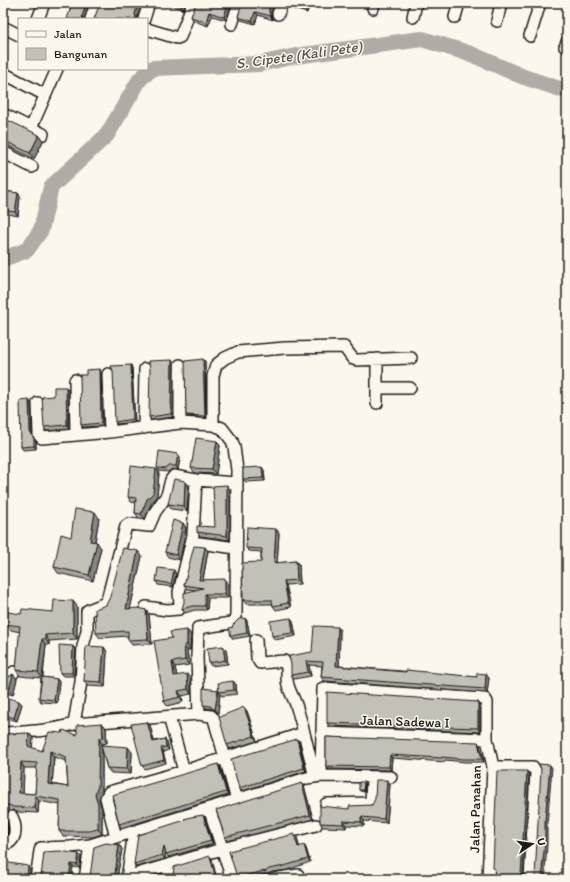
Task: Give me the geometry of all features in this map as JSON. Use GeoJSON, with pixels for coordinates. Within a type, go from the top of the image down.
{"type":"FeatureCollection","features":[{"type":"Feature","properties":{"kind":"street"},"geometry":{"type":"LineString","coordinates":[[38,18],[44,3]]}},
{"type":"Feature","properties":{"kind":"street"},"geometry":{"type":"LineString","coordinates":[[91,18],[96,3]]}},
{"type":"Feature","properties":{"kind":"street"},"geometry":{"type":"LineString","coordinates":[[144,18],[149,3]]}},
{"type":"Feature","properties":{"kind":"street"},"geometry":{"type":"LineString","coordinates":[[148,29],[177,38],[182,36],[193,3]]}},
{"type":"Feature","properties":{"kind":"street"},"geometry":{"type":"LineString","coordinates":[[232,24],[239,3]]}},
{"type":"Feature","properties":{"kind":"street"},"geometry":{"type":"LineString","coordinates":[[278,14],[282,3]]}},
{"type":"Feature","properties":{"kind":"street"},"geometry":{"type":"LineString","coordinates":[[413,17],[416,3]]}},
{"type":"Feature","properties":{"kind":"street"},"geometry":{"type":"LineString","coordinates":[[455,18],[459,3]]}},
{"type":"Feature","properties":{"kind":"street"},"geometry":{"type":"LineString","coordinates":[[497,21],[501,3]]}},
{"type":"Feature","properties":{"kind":"street"},"geometry":{"type":"LineString","coordinates":[[530,36],[540,3]]}},
{"type":"Feature","properties":{"kind":"street"},"geometry":{"type":"LineString","coordinates":[[3,27],[18,34]]}},
{"type":"Feature","properties":{"kind":"street"},"geometry":{"type":"LineString","coordinates":[[31,128],[57,70]]}},
{"type":"Feature","properties":{"kind":"street"},"geometry":{"type":"LineString","coordinates":[[3,73],[45,95]]}},
{"type":"Feature","properties":{"kind":"street"},"geometry":{"type":"LineString","coordinates":[[3,114],[43,134]]}},
{"type":"Feature","properties":{"kind":"street"},"geometry":{"type":"LineString","coordinates":[[3,152],[32,167]]}},
{"type":"Feature","properties":{"kind":"street"},"geometry":{"type":"LineString","coordinates":[[213,425],[213,376],[216,365],[224,358],[238,352],[285,348],[344,347],[353,359],[357,360],[411,358]]}},
{"type":"Feature","properties":{"kind":"street"},"geometry":{"type":"LineString","coordinates":[[377,403],[378,359]]}},
{"type":"Feature","properties":{"kind":"street"},"geometry":{"type":"LineString","coordinates":[[180,365],[180,424]]}},
{"type":"Feature","properties":{"kind":"street"},"geometry":{"type":"LineString","coordinates":[[144,368],[144,428]]}},
{"type":"Feature","properties":{"kind":"street"},"geometry":{"type":"LineString","coordinates":[[108,374],[110,432]]}},
{"type":"Feature","properties":{"kind":"street"},"geometry":{"type":"LineString","coordinates":[[75,380],[76,434]]}},
{"type":"Feature","properties":{"kind":"street"},"geometry":{"type":"LineString","coordinates":[[377,388],[410,388]]}},
{"type":"Feature","properties":{"kind":"street"},"geometry":{"type":"LineString","coordinates":[[38,403],[40,437],[47,438],[180,424],[213,425],[222,428],[232,441],[237,460],[235,620],[231,623],[199,628],[197,630],[199,714]]}},
{"type":"Feature","properties":{"kind":"street"},"geometry":{"type":"LineString","coordinates":[[74,724],[87,631],[87,611],[105,603],[107,600],[126,526],[128,524],[149,526],[151,524],[155,512],[167,495],[172,477],[175,476],[196,480],[236,484]]}},
{"type":"Feature","properties":{"kind":"street"},"geometry":{"type":"LineString","coordinates":[[146,607],[167,610],[179,609],[179,592],[192,542],[196,480]]}},
{"type":"Feature","properties":{"kind":"street"},"geometry":{"type":"LineString","coordinates":[[192,542],[236,548]]}},
{"type":"Feature","properties":{"kind":"street"},"geometry":{"type":"LineString","coordinates":[[256,640],[256,658],[260,663],[284,661],[286,664],[288,673],[286,678],[297,706],[318,776]]}},
{"type":"Feature","properties":{"kind":"street","name":"Jalan Panahan"},"geometry":{"type":"LineString","coordinates":[[323,733],[323,688],[484,698],[486,702],[487,739],[492,766],[488,879]]}},
{"type":"Feature","properties":{"kind":"street"},"geometry":{"type":"LineString","coordinates":[[3,733],[36,732],[62,728],[74,724],[199,714],[211,716],[214,719],[237,800]]}},
{"type":"Feature","properties":{"kind":"street"},"geometry":{"type":"LineString","coordinates":[[169,717],[184,771]]}},
{"type":"Feature","properties":{"kind":"street"},"geometry":{"type":"LineString","coordinates":[[116,837],[106,798],[109,792],[184,771],[304,733]]}},
{"type":"Feature","properties":{"kind":"street"},"geometry":{"type":"LineString","coordinates":[[318,776],[323,733]]}},
{"type":"Feature","properties":{"kind":"street","name":"Jalan Sadewa I"},"geometry":{"type":"LineString","coordinates":[[323,733],[487,739]]}},
{"type":"Feature","properties":{"kind":"street"},"geometry":{"type":"LineString","coordinates":[[492,766],[529,767],[536,772],[530,879]]}},
{"type":"Feature","properties":{"kind":"street"},"geometry":{"type":"LineString","coordinates":[[36,879],[41,848],[70,847],[90,844],[318,776],[391,777]]}},
{"type":"Feature","properties":{"kind":"street"},"geometry":{"type":"LineString","coordinates":[[326,804],[370,803],[372,776]]}},
{"type":"Feature","properties":{"kind":"street"},"geometry":{"type":"LineString","coordinates":[[209,808],[232,879]]}},
{"type":"Feature","properties":{"kind":"street"},"geometry":{"type":"LineString","coordinates":[[3,845],[9,844],[13,840],[15,831],[12,817]]}},
{"type":"Feature","properties":{"kind":"street"},"geometry":{"type":"LineString","coordinates":[[134,832],[127,878],[222,849],[316,825]]}},
{"type":"Feature","properties":{"kind":"street"},"geometry":{"type":"LineString","coordinates":[[85,879],[90,844]]}},
{"type":"Feature","properties":{"kind":"street"},"geometry":{"type":"LineString","coordinates":[[168,879],[170,864]]}},
{"type":"Feature","properties":{"kind":"street"},"geometry":{"type":"LineString","coordinates":[[273,879],[298,875]]}},
{"type":"Feature","properties":{"kind":"building"},"geometry":{"type":"Polygon","coordinates":[[[72,3],[86,3],[83,18],[67,18],[72,3]]]}},
{"type":"Feature","properties":{"kind":"building"},"geometry":{"type":"Polygon","coordinates":[[[100,3],[138,3],[135,14],[136,18],[94,18],[100,3]]]}},
{"type":"Feature","properties":{"kind":"building"},"geometry":{"type":"Polygon","coordinates":[[[173,3],[182,3],[181,6],[173,3]]]}},
{"type":"Feature","properties":{"kind":"building"},"geometry":{"type":"Polygon","coordinates":[[[196,3],[228,3],[224,17],[209,12],[206,22],[191,17],[196,3]]]}},
{"type":"Feature","properties":{"kind":"building"},"geometry":{"type":"Polygon","coordinates":[[[242,3],[271,3],[269,12],[271,16],[255,12],[252,21],[238,17],[242,3]]]}},
{"type":"Feature","properties":{"kind":"building"},"geometry":{"type":"Polygon","coordinates":[[[291,3],[306,3],[304,10],[291,6],[291,3]]]}},
{"type":"Feature","properties":{"kind":"building"},"geometry":{"type":"Polygon","coordinates":[[[3,118],[39,135],[30,153],[3,140],[3,118]]]}},
{"type":"Feature","properties":{"kind":"building"},"geometry":{"type":"Polygon","coordinates":[[[3,191],[18,193],[15,212],[3,210],[3,191]]]}},
{"type":"Feature","properties":{"kind":"building"},"geometry":{"type":"Polygon","coordinates":[[[203,359],[205,416],[186,415],[185,361],[203,359]]]}},
{"type":"Feature","properties":{"kind":"building"},"geometry":{"type":"Polygon","coordinates":[[[172,360],[171,414],[149,417],[150,367],[148,361],[172,360]]]}},
{"type":"Feature","properties":{"kind":"building"},"geometry":{"type":"Polygon","coordinates":[[[131,365],[133,419],[115,422],[113,371],[111,366],[131,365]]]}},
{"type":"Feature","properties":{"kind":"building"},"geometry":{"type":"Polygon","coordinates":[[[100,369],[101,423],[81,425],[80,375],[86,375],[86,370],[100,369]]]}},
{"type":"Feature","properties":{"kind":"building"},"geometry":{"type":"Polygon","coordinates":[[[54,387],[66,387],[67,425],[44,427],[42,397],[54,396],[54,387]]]}},
{"type":"Feature","properties":{"kind":"building"},"geometry":{"type":"Polygon","coordinates":[[[29,400],[30,432],[34,439],[34,446],[21,447],[20,401],[29,400]]]}},
{"type":"Feature","properties":{"kind":"building"},"geometry":{"type":"Polygon","coordinates":[[[196,438],[217,441],[212,469],[191,468],[196,438]]]}},
{"type":"Feature","properties":{"kind":"building"},"geometry":{"type":"Polygon","coordinates":[[[159,451],[178,454],[176,466],[169,466],[166,469],[157,468],[159,451]]]}},
{"type":"Feature","properties":{"kind":"building"},"geometry":{"type":"Polygon","coordinates":[[[131,466],[156,469],[153,493],[147,499],[141,514],[135,513],[136,498],[128,497],[131,466]]]}},
{"type":"Feature","properties":{"kind":"building"},"geometry":{"type":"Polygon","coordinates":[[[262,467],[263,478],[243,479],[243,468],[262,467]]]}},
{"type":"Feature","properties":{"kind":"building"},"geometry":{"type":"Polygon","coordinates":[[[174,479],[185,481],[184,506],[168,504],[174,479]]]}},
{"type":"Feature","properties":{"kind":"building"},"geometry":{"type":"Polygon","coordinates":[[[227,485],[227,536],[197,532],[197,526],[215,527],[213,486],[227,485]]]}},
{"type":"Feature","properties":{"kind":"building"},"geometry":{"type":"Polygon","coordinates":[[[75,509],[95,512],[90,541],[97,542],[89,575],[54,567],[61,534],[71,537],[75,509]]]}},
{"type":"Feature","properties":{"kind":"building"},"geometry":{"type":"Polygon","coordinates":[[[173,520],[183,523],[176,555],[165,552],[173,520]]]}},
{"type":"Feature","properties":{"kind":"building"},"geometry":{"type":"Polygon","coordinates":[[[247,527],[276,529],[274,563],[296,561],[297,580],[284,581],[288,603],[273,606],[272,600],[243,600],[242,563],[261,562],[262,549],[246,548],[247,527]]]}},
{"type":"Feature","properties":{"kind":"building"},"geometry":{"type":"Polygon","coordinates":[[[194,546],[205,547],[199,580],[225,579],[225,594],[205,594],[205,606],[192,606],[182,609],[184,593],[203,588],[184,585],[194,546]]]}},
{"type":"Feature","properties":{"kind":"building"},"geometry":{"type":"Polygon","coordinates":[[[123,548],[138,551],[126,609],[139,608],[146,610],[148,639],[128,640],[128,631],[96,633],[95,609],[106,605],[110,597],[123,548]]]}},
{"type":"Feature","properties":{"kind":"building"},"geometry":{"type":"Polygon","coordinates":[[[158,568],[174,570],[171,584],[156,581],[158,568]]]}},
{"type":"Feature","properties":{"kind":"building"},"geometry":{"type":"Polygon","coordinates":[[[54,600],[73,601],[73,633],[45,635],[45,639],[42,639],[38,672],[16,670],[20,626],[6,624],[8,612],[21,614],[22,609],[53,612],[54,600]]]}},
{"type":"Feature","properties":{"kind":"building"},"geometry":{"type":"Polygon","coordinates":[[[245,618],[247,633],[231,636],[229,628],[233,627],[232,626],[239,619],[245,618]]]}},
{"type":"Feature","properties":{"kind":"building"},"geometry":{"type":"Polygon","coordinates":[[[291,618],[293,633],[272,636],[270,621],[291,618]]]}},
{"type":"Feature","properties":{"kind":"building"},"geometry":{"type":"Polygon","coordinates":[[[314,626],[338,627],[336,666],[406,672],[406,670],[477,677],[477,673],[486,674],[485,689],[321,677],[323,662],[306,661],[308,672],[291,675],[289,656],[312,652],[314,626]]]}},
{"type":"Feature","properties":{"kind":"building"},"geometry":{"type":"Polygon","coordinates":[[[187,630],[187,645],[184,645],[185,660],[172,662],[174,676],[187,674],[188,689],[178,691],[180,697],[164,701],[154,641],[172,638],[170,632],[187,630]]]}},
{"type":"Feature","properties":{"kind":"building"},"geometry":{"type":"Polygon","coordinates":[[[59,645],[73,646],[72,673],[60,673],[59,645]]]}},
{"type":"Feature","properties":{"kind":"building"},"geometry":{"type":"Polygon","coordinates":[[[86,646],[104,647],[101,682],[84,681],[86,646]]]}},
{"type":"Feature","properties":{"kind":"building"},"geometry":{"type":"Polygon","coordinates":[[[223,646],[225,660],[209,663],[207,648],[223,646]]]}},
{"type":"Feature","properties":{"kind":"building"},"geometry":{"type":"Polygon","coordinates":[[[13,674],[9,690],[3,688],[3,676],[9,677],[13,674]]]}},
{"type":"Feature","properties":{"kind":"building"},"geometry":{"type":"Polygon","coordinates":[[[42,677],[57,679],[54,700],[39,698],[42,677]]]}},
{"type":"Feature","properties":{"kind":"building"},"geometry":{"type":"Polygon","coordinates":[[[233,681],[234,690],[219,692],[218,683],[233,681]]]}},
{"type":"Feature","properties":{"kind":"building"},"geometry":{"type":"Polygon","coordinates":[[[203,688],[218,690],[215,710],[210,706],[203,705],[203,688]]]}},
{"type":"Feature","properties":{"kind":"building"},"geometry":{"type":"Polygon","coordinates":[[[327,692],[478,702],[478,728],[327,723],[327,692]]]}},
{"type":"Feature","properties":{"kind":"building"},"geometry":{"type":"Polygon","coordinates":[[[5,697],[19,701],[14,718],[3,714],[5,697]]]}},
{"type":"Feature","properties":{"kind":"building"},"geometry":{"type":"Polygon","coordinates":[[[244,707],[254,736],[227,745],[219,717],[244,707]]]}},
{"type":"Feature","properties":{"kind":"building"},"geometry":{"type":"Polygon","coordinates":[[[147,722],[153,742],[165,739],[166,747],[161,748],[164,760],[142,766],[131,724],[147,722]]]}},
{"type":"Feature","properties":{"kind":"building"},"geometry":{"type":"Polygon","coordinates":[[[102,723],[103,737],[99,738],[98,786],[95,794],[98,804],[98,829],[89,831],[59,831],[60,800],[35,796],[35,808],[13,807],[9,805],[3,806],[3,734],[29,733],[28,746],[42,751],[49,732],[62,733],[63,730],[77,735],[77,725],[102,723]],[[50,751],[48,784],[68,787],[66,757],[50,751]],[[21,762],[19,793],[35,794],[37,763],[21,762]]]}},
{"type":"Feature","properties":{"kind":"building"},"geometry":{"type":"Polygon","coordinates":[[[326,737],[478,742],[482,759],[390,755],[389,767],[326,766],[326,737]]]}},
{"type":"Feature","properties":{"kind":"building"},"geometry":{"type":"Polygon","coordinates":[[[297,739],[304,768],[239,788],[231,759],[297,739]]]}},
{"type":"Feature","properties":{"kind":"building"},"geometry":{"type":"Polygon","coordinates":[[[101,745],[128,747],[127,769],[107,768],[101,745]]]}},
{"type":"Feature","properties":{"kind":"building"},"geometry":{"type":"Polygon","coordinates":[[[218,764],[226,792],[119,824],[112,795],[218,764]]]}},
{"type":"Feature","properties":{"kind":"building"},"geometry":{"type":"Polygon","coordinates":[[[539,764],[550,765],[542,879],[534,879],[541,769],[539,764]]]}},
{"type":"Feature","properties":{"kind":"building"},"geometry":{"type":"Polygon","coordinates":[[[497,771],[527,771],[522,879],[494,879],[495,869],[493,868],[497,771]]]}},
{"type":"Feature","properties":{"kind":"building"},"geometry":{"type":"Polygon","coordinates":[[[376,780],[387,780],[384,819],[361,817],[361,822],[343,821],[343,824],[320,823],[320,806],[349,809],[349,806],[372,805],[375,799],[376,780]]]}},
{"type":"Feature","properties":{"kind":"building"},"geometry":{"type":"Polygon","coordinates":[[[359,782],[364,782],[363,790],[359,790],[359,782]]]}},
{"type":"Feature","properties":{"kind":"building"},"geometry":{"type":"Polygon","coordinates":[[[302,783],[310,815],[225,837],[216,810],[302,783]]]}},
{"type":"Feature","properties":{"kind":"building"},"geometry":{"type":"Polygon","coordinates":[[[203,815],[211,841],[166,854],[164,846],[162,855],[134,864],[138,835],[185,820],[184,819],[203,815]]]}},
{"type":"Feature","properties":{"kind":"building"},"geometry":{"type":"Polygon","coordinates":[[[3,818],[5,825],[3,831],[3,818]]]}},
{"type":"Feature","properties":{"kind":"building"},"geometry":{"type":"Polygon","coordinates":[[[294,834],[298,847],[304,845],[308,859],[269,869],[265,872],[236,878],[229,851],[294,834]]]}},
{"type":"Feature","properties":{"kind":"building"},"geometry":{"type":"Polygon","coordinates":[[[106,843],[119,845],[115,874],[110,876],[115,877],[114,879],[89,879],[94,847],[106,843]]]}},
{"type":"Feature","properties":{"kind":"building"},"geometry":{"type":"Polygon","coordinates":[[[60,851],[79,854],[77,865],[71,864],[69,879],[40,879],[44,852],[60,851]]]}},
{"type":"Feature","properties":{"kind":"building"},"geometry":{"type":"Polygon","coordinates":[[[210,856],[216,879],[174,879],[174,867],[210,856]]]}},
{"type":"Feature","properties":{"kind":"building"},"geometry":{"type":"Polygon","coordinates":[[[3,862],[28,866],[28,879],[3,879],[3,862]]]}},
{"type":"Feature","properties":{"kind":"waterway","name":"S. Cipete (Kali Pete)"},"geometry":{"type":"LineString","coordinates":[[3,259],[27,250],[41,230],[51,187],[107,135],[140,79],[153,68],[259,64],[296,56],[422,39],[471,54],[521,76],[563,90],[567,89]]}}]}
